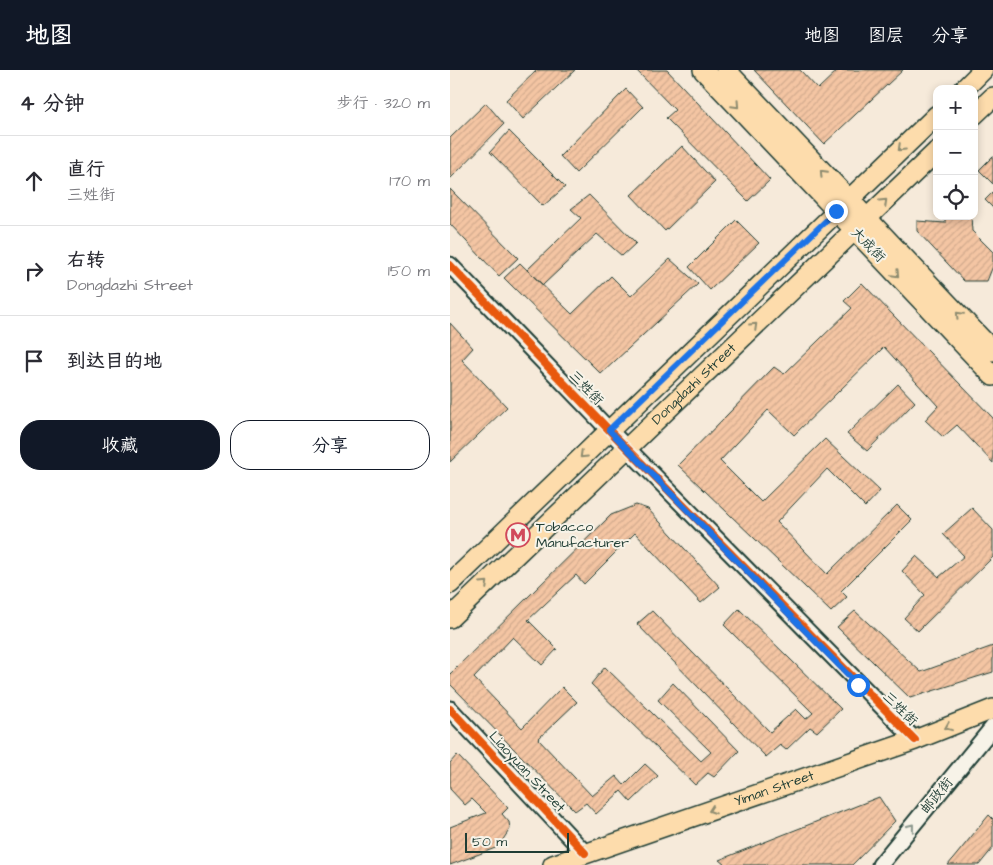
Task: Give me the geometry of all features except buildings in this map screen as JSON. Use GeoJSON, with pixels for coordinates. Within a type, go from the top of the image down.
{"type":"FeatureCollection","features":[{"type":"Feature","properties":{"kind":"main road","name":"大成街"},"geometry":{"type":"LineString","coordinates":[[703,70],[993,351]]}},
{"type":"Feature","properties":{"kind":"main road","name":"大成街"},"geometry":{"type":"LineString","coordinates":[[726,70],[842,205]]}},
{"type":"Feature","properties":{"kind":"main road"},"geometry":{"type":"LineString","coordinates":[[968,85],[983,70]]}},
{"type":"Feature","properties":{"kind":"main road"},"geometry":{"type":"LineString","coordinates":[[978,111],[993,97]]}},
{"type":"Feature","properties":{"kind":"main road","name":"Dongdazhi Street"},"geometry":{"type":"LineString","coordinates":[[450,584],[933,118]]}},
{"type":"Feature","properties":{"kind":"main road","name":"Dongdazhi Street"},"geometry":{"type":"LineString","coordinates":[[450,618],[933,155]]}},
{"type":"Feature","properties":{"kind":"main road","name":"大成街"},"geometry":{"type":"LineString","coordinates":[[861,224],[993,376]]}},
{"type":"Feature","properties":{"kind":"main road","name":"Yiman Street"},"geometry":{"type":"LineString","coordinates":[[553,865],[915,740],[993,709]]}},
{"type":"Feature","properties":{"kind":"street","name":"三姓街"},"geometry":{"type":"LineString","coordinates":[[450,265],[626,448],[915,740]]}},
{"type":"Feature","properties":{"kind":"street","name":"Liaoyuan Street"},"geometry":{"type":"LineString","coordinates":[[450,708],[586,853]]}},
{"type":"Feature","properties":{"kind":"street","name":"邮政街"},"geometry":{"type":"LineString","coordinates":[[880,865],[993,727]]}},
{"type":"Feature","properties":{"kind":"cycle path"},"geometry":{"type":"LineString","coordinates":[[450,265],[609,430],[915,740]]}},
{"type":"Feature","properties":{"kind":"cycle path"},"geometry":{"type":"LineString","coordinates":[[450,709],[585,853]]}},
{"type":"Feature","properties":{"kind":"place","name":"Tobacco Manufacturer"},"geometry":{"type":"Point","coordinates":[518,535]}},
{"type":"Feature","properties":{"kind":"route"},"geometry":{"type":"LineString","coordinates":[[836,211],[609,430],[858,685]]}}]}
